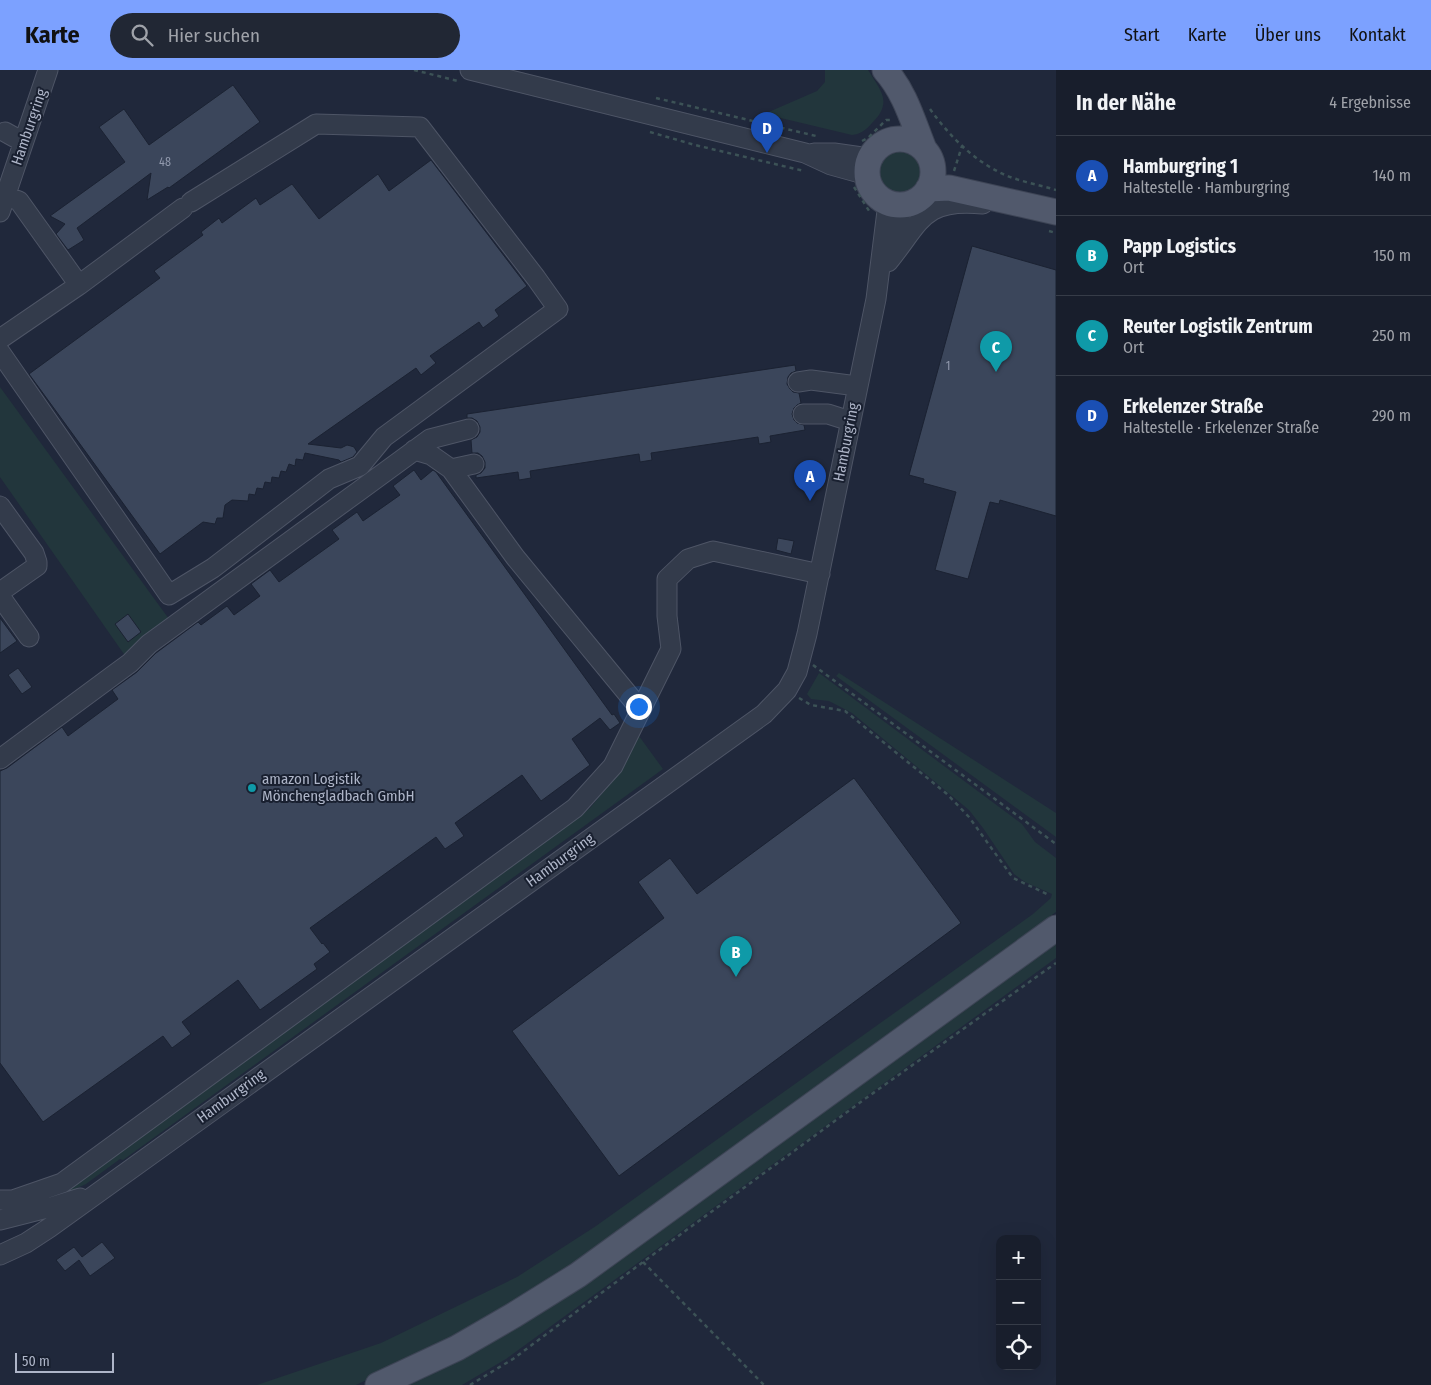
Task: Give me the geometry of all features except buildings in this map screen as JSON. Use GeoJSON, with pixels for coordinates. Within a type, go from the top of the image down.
{"type":"FeatureCollection","features":[{"type":"Feature","properties":{"kind":"main road"},"geometry":{"type":"LineString","coordinates":[[880,70],[889,86],[905,139],[915,142],[928,156],[953,174],[1020,191],[1054,204]]}},
{"type":"Feature","properties":{"kind":"main road"},"geometry":{"type":"LineString","coordinates":[[886,70],[904,96],[901,127],[875,149],[862,166],[874,192],[892,211],[913,202],[928,189],[932,181],[933,172],[928,156]]}},
{"type":"Feature","properties":{"kind":"main road"},"geometry":{"type":"LineString","coordinates":[[928,189],[949,188],[1054,204]]}},
{"type":"Feature","properties":{"kind":"main road"},"geometry":{"type":"LineString","coordinates":[[378,1385],[457,1348],[578,1275],[1056,928]]}},
{"type":"Feature","properties":{"kind":"street","name":"Hamburgring"},"geometry":{"type":"LineString","coordinates":[[3,204],[48,70]]}},
{"type":"Feature","properties":{"kind":"street"},"geometry":{"type":"LineString","coordinates":[[470,70],[805,162],[862,166]]}},
{"type":"Feature","properties":{"kind":"street"},"geometry":{"type":"LineString","coordinates":[[0,338],[79,285],[187,205],[316,124],[420,127],[558,309],[384,437],[360,466],[329,479],[213,568],[169,595],[0,352]]}},
{"type":"Feature","properties":{"kind":"street"},"geometry":{"type":"LineString","coordinates":[[5,132],[23,142]]}},
{"type":"Feature","properties":{"kind":"street"},"geometry":{"type":"LineString","coordinates":[[3,204],[18,201],[79,285]]}},
{"type":"Feature","properties":{"kind":"street"},"geometry":{"type":"LineString","coordinates":[[888,262],[910,231],[924,216],[935,208],[965,202],[983,204],[1018,213],[1054,204]]}},
{"type":"Feature","properties":{"kind":"street"},"geometry":{"type":"LineString","coordinates":[[876,299],[894,241],[892,211]]}},
{"type":"Feature","properties":{"kind":"street"},"geometry":{"type":"LineString","coordinates":[[876,299],[892,211]]}},
{"type":"Feature","properties":{"kind":"street","name":"Hamburgring"},"geometry":{"type":"LineString","coordinates":[[0,1255],[26,1243],[49,1228],[764,714],[787,690],[797,672],[820,574],[876,299]]}},
{"type":"Feature","properties":{"kind":"street"},"geometry":{"type":"LineString","coordinates":[[798,382],[811,380],[857,386]]}},
{"type":"Feature","properties":{"kind":"street"},"geometry":{"type":"LineString","coordinates":[[803,414],[828,414],[850,421]]}},
{"type":"Feature","properties":{"kind":"street"},"geometry":{"type":"LineString","coordinates":[[0,759],[130,663],[149,644],[414,450],[430,439],[469,429]]}},
{"type":"Feature","properties":{"kind":"street"},"geometry":{"type":"LineString","coordinates":[[414,450],[431,455],[451,469],[515,557],[641,710]]}},
{"type":"Feature","properties":{"kind":"street"},"geometry":{"type":"LineString","coordinates":[[451,469],[474,464]]}},
{"type":"Feature","properties":{"kind":"street"},"geometry":{"type":"LineString","coordinates":[[0,506],[34,553],[38,562],[37,566],[0,592]]}},
{"type":"Feature","properties":{"kind":"street"},"geometry":{"type":"LineString","coordinates":[[0,1200],[13,1200],[62,1183],[575,808],[613,766],[671,649],[666,616],[666,580],[688,559],[713,551],[820,574]]}},
{"type":"Feature","properties":{"kind":"street"},"geometry":{"type":"LineString","coordinates":[[0,596],[29,637]]}},
{"type":"Feature","properties":{"kind":"street"},"geometry":{"type":"LineString","coordinates":[[0,1220],[51,1207],[98,1192]]}},
{"type":"Feature","properties":{"kind":"path"},"geometry":{"type":"LineString","coordinates":[[656,98],[824,138]]}},
{"type":"Feature","properties":{"kind":"path"},"geometry":{"type":"LineString","coordinates":[[892,211],[878,224],[862,166],[868,138],[886,120],[901,127],[937,119],[962,146],[980,161],[998,172],[1017,179],[1054,204]]}},
{"type":"Feature","properties":{"kind":"path"},"geometry":{"type":"LineString","coordinates":[[648,132],[695,145],[805,162]]}},
{"type":"Feature","properties":{"kind":"path"},"geometry":{"type":"LineString","coordinates":[[800,660],[812,665],[844,687],[1056,844]]}},
{"type":"Feature","properties":{"kind":"path"},"geometry":{"type":"LineString","coordinates":[[787,690],[811,705],[845,711],[947,794],[969,817],[1013,878],[1049,895]]}},
{"type":"Feature","properties":{"kind":"path"},"geometry":{"type":"LineString","coordinates":[[470,1385],[513,1359],[862,1101],[1056,963]]}},
{"type":"Feature","properties":{"kind":"path"},"geometry":{"type":"LineString","coordinates":[[643,1262],[764,1385]]}},
{"type":"Feature","properties":{"kind":"shaded area"},"geometry":{"type":"Polygon","coordinates":[[[825,70],[868,70],[881,90],[883,103],[878,116],[865,130],[852,135],[764,114],[817,91],[825,82],[825,70]]]}},
{"type":"Feature","properties":{"kind":"shaded area"},"geometry":{"type":"Polygon","coordinates":[[[899,146],[909,148],[917,154],[923,162],[925,172],[923,182],[917,190],[909,196],[899,198],[889,196],[881,190],[875,182],[873,172],[875,162],[881,154],[889,148],[899,146]]]}},
{"type":"Feature","properties":{"kind":"shaded area"},"geometry":{"type":"Polygon","coordinates":[[[0,387],[169,619],[126,657],[0,477],[0,387]]]}},
{"type":"Feature","properties":{"kind":"shaded area"},"geometry":{"type":"Polygon","coordinates":[[[819,673],[1022,824],[1035,842],[1056,858],[1056,912],[613,1238],[460,1335],[356,1385],[257,1385],[381,1343],[517,1277],[596,1226],[1033,914],[1051,898],[1052,894],[1025,882],[1014,874],[969,810],[852,713],[829,701],[811,699],[807,694],[819,673]]]}},
{"type":"Feature","properties":{"kind":"shaded area"},"geometry":{"type":"Polygon","coordinates":[[[839,673],[1056,813],[1056,837],[836,676],[839,673]]]}},
{"type":"Feature","properties":{"kind":"shaded area"},"geometry":{"type":"Polygon","coordinates":[[[639,736],[663,769],[123,1160],[120,1159],[86,1184],[71,1191],[0,1213],[0,1207],[24,1203],[203,1091],[556,834],[590,808],[609,785],[639,736]]]}},
{"type":"Feature","properties":{"kind":"shaded area"},"geometry":{"type":"Polygon","coordinates":[[[1056,936],[1056,958],[506,1359],[462,1385],[399,1385],[1056,936]]]}},
{"type":"Feature","properties":{"kind":"place","name":"Erkelenzer Straße"},"geometry":{"type":"Point","coordinates":[767,153]}},
{"type":"Feature","properties":{"kind":"place","name":"Reuter Logistik Zentrum"},"geometry":{"type":"Point","coordinates":[996,372]}},
{"type":"Feature","properties":{"kind":"place","name":"Hamburgring 1"},"geometry":{"type":"Point","coordinates":[810,501]}},
{"type":"Feature","properties":{"kind":"place","name":"amazon Logistik Mönchengladbach GmbH"},"geometry":{"type":"Point","coordinates":[252,788]}},
{"type":"Feature","properties":{"kind":"place","name":"Papp Logistics"},"geometry":{"type":"Point","coordinates":[736,977]}}]}
